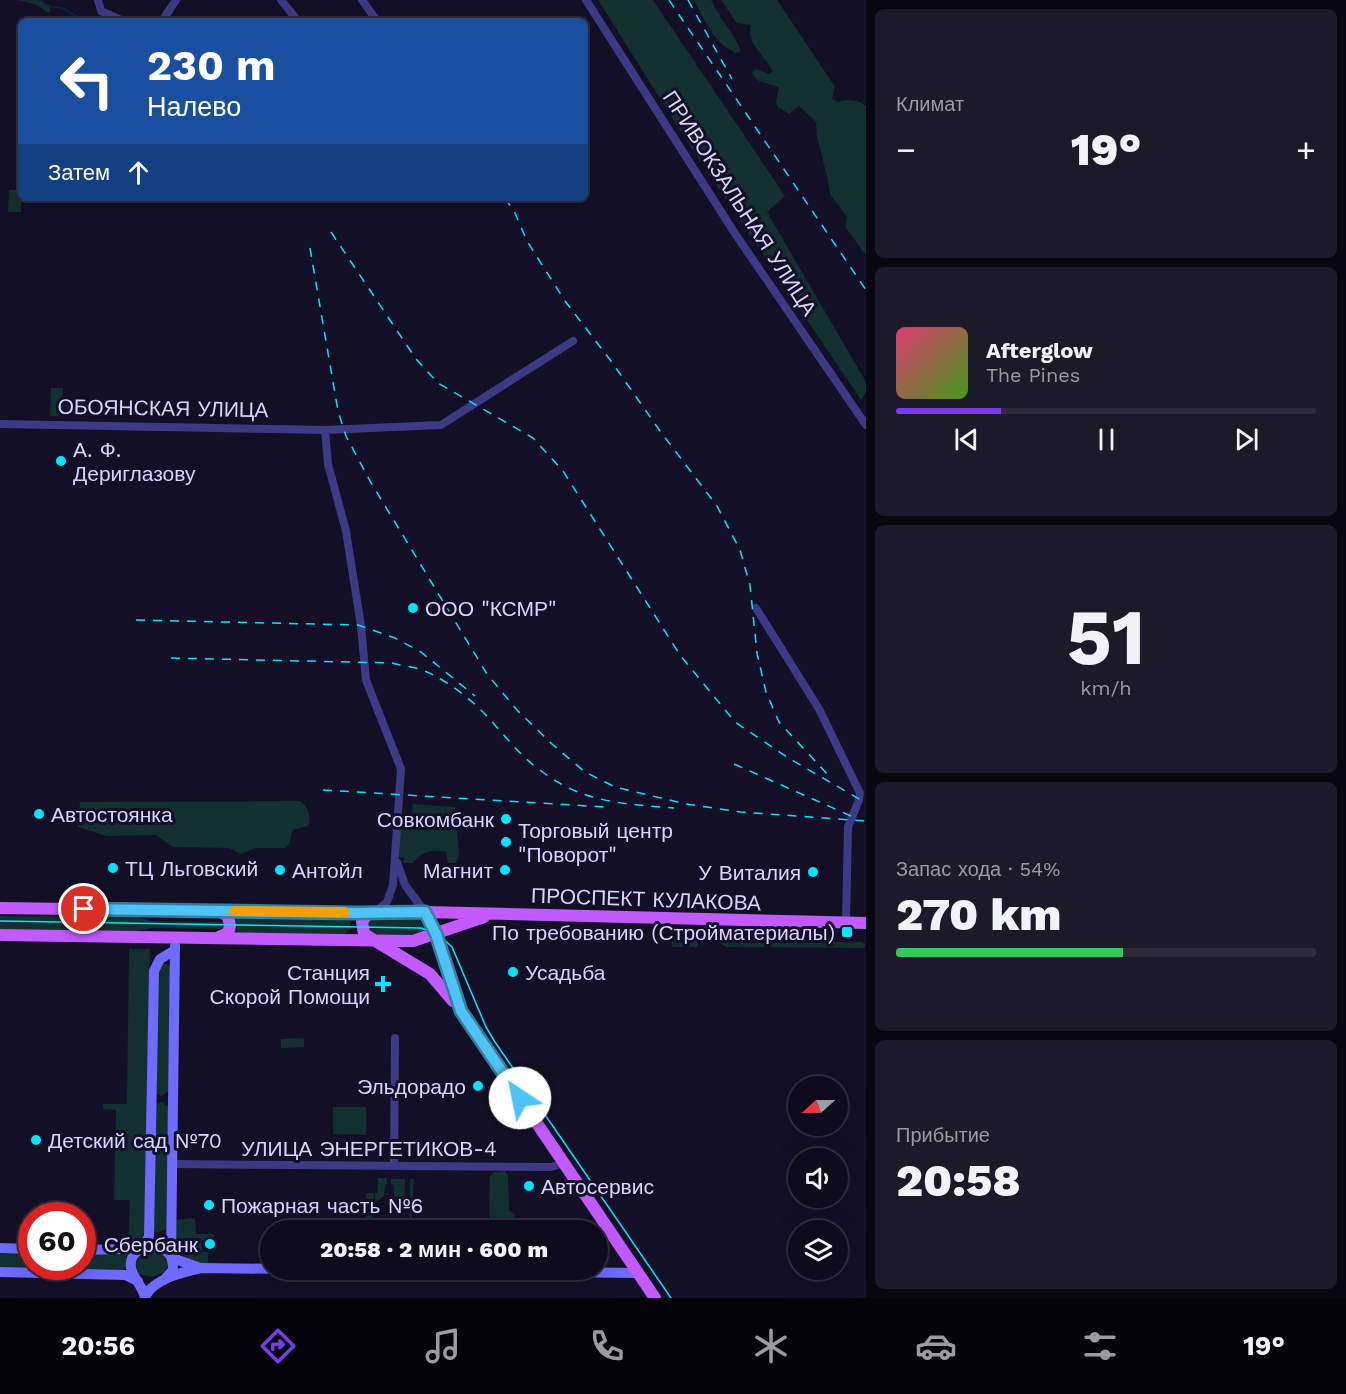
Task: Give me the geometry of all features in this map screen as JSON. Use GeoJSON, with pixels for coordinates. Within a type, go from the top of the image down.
{"type":"FeatureCollection","features":[{"type":"Feature","properties":{"kind":"main road"},"geometry":{"type":"LineString","coordinates":[[0,908],[372,913]]}},
{"type":"Feature","properties":{"kind":"main road"},"geometry":{"type":"LineString","coordinates":[[218,911],[228,916],[230,926],[228,933],[218,938]]}},
{"type":"Feature","properties":{"kind":"main road","name":"ПРОСПЕКТ КУЛАКОВА"},"geometry":{"type":"LineString","coordinates":[[372,913],[427,916],[496,914],[846,922],[865,925]]}},
{"type":"Feature","properties":{"kind":"main road"},"geometry":{"type":"LineString","coordinates":[[372,913],[364,918],[362,926],[364,934],[430,974],[461,1011],[655,1298]]}},
{"type":"Feature","properties":{"kind":"main road"},"geometry":{"type":"LineString","coordinates":[[0,935],[413,941],[464,922],[496,914]]}},
{"type":"Feature","properties":{"kind":"main road"},"geometry":{"type":"LineString","coordinates":[[427,916],[436,934],[449,980],[461,1011]]}},
{"type":"Feature","properties":{"kind":"main road"},"geometry":{"type":"LineString","coordinates":[[413,941],[427,934],[430,929],[427,916]]}},
{"type":"Feature","properties":{"kind":"main road"},"geometry":{"type":"LineString","coordinates":[[449,980],[446,955],[448,940],[456,928],[464,922]]}},
{"type":"Feature","properties":{"kind":"main road"},"geometry":{"type":"LineString","coordinates":[[145,1297],[150,1288],[163,1281],[173,1270],[171,1255],[175,936]]}},
{"type":"Feature","properties":{"kind":"main road"},"geometry":{"type":"LineString","coordinates":[[145,1297],[131,1265],[132,1257],[142,1248],[149,1236],[154,971],[160,959],[175,950]]}},
{"type":"Feature","properties":{"kind":"main road"},"geometry":{"type":"LineString","coordinates":[[0,1248],[18,1249]]}},
{"type":"Feature","properties":{"kind":"main road"},"geometry":{"type":"LineString","coordinates":[[96,1250],[160,1248],[178,1260],[201,1268],[637,1273]]}},
{"type":"Feature","properties":{"kind":"main road"},"geometry":{"type":"LineString","coordinates":[[0,1272],[125,1275],[149,1284],[201,1268]]}},
{"type":"Feature","properties":{"kind":"street"},"geometry":{"type":"LineString","coordinates":[[99,0],[101,11],[116,18]]}},
{"type":"Feature","properties":{"kind":"street"},"geometry":{"type":"LineString","coordinates":[[164,18],[176,0]]}},
{"type":"Feature","properties":{"kind":"street"},"geometry":{"type":"LineString","coordinates":[[281,0],[296,18]]}},
{"type":"Feature","properties":{"kind":"street"},"geometry":{"type":"LineString","coordinates":[[362,0],[375,18]]}},
{"type":"Feature","properties":{"kind":"street","name":"ПРИВОКЗАЛЬНАЯ УЛИЦА"},"geometry":{"type":"LineString","coordinates":[[586,0],[736,235],[866,425]]}},
{"type":"Feature","properties":{"kind":"street","name":"ОБОЯНСКАЯ УЛИЦА"},"geometry":{"type":"LineString","coordinates":[[0,424],[325,430],[441,425],[573,341]]}},
{"type":"Feature","properties":{"kind":"street"},"geometry":{"type":"LineString","coordinates":[[325,430],[328,464],[346,531],[361,626],[366,680],[401,769],[391,895],[382,908],[372,913]]}},
{"type":"Feature","properties":{"kind":"street"},"geometry":{"type":"LineString","coordinates":[[756,608],[819,709],[860,793],[848,827],[846,922]]}},
{"type":"Feature","properties":{"kind":"street"},"geometry":{"type":"LineString","coordinates":[[395,853],[405,885],[427,916]]}},
{"type":"Feature","properties":{"kind":"street"},"geometry":{"type":"LineString","coordinates":[[394,1166],[395,1038]]}},
{"type":"Feature","properties":{"kind":"street","name":"УЛИЦА ЭНЕРГЕТИКОВ-4"},"geometry":{"type":"LineString","coordinates":[[172,1164],[551,1167],[564,1163]]}},
{"type":"Feature","properties":{"kind":"green space"},"geometry":{"type":"Polygon","coordinates":[[[19,0],[36,0],[49,5],[50,12],[46,12],[37,5],[19,0]]]}},
{"type":"Feature","properties":{"kind":"green space"},"geometry":{"type":"Polygon","coordinates":[[[598,0],[653,0],[785,196],[767,212],[866,382],[866,392],[861,400],[688,143],[598,0]]]}},
{"type":"Feature","properties":{"kind":"green space"},"geometry":{"type":"Polygon","coordinates":[[[694,0],[711,0],[741,51],[737,53],[723,45],[706,23],[694,0]]]}},
{"type":"Feature","properties":{"kind":"green space"},"geometry":{"type":"Polygon","coordinates":[[[721,0],[777,0],[835,87],[832,99],[838,102],[852,100],[866,106],[866,255],[845,227],[847,217],[830,194],[817,137],[816,122],[799,106],[789,114],[778,107],[776,102],[779,88],[760,81],[752,72],[756,69],[769,74],[773,71],[753,43],[750,25],[737,23],[721,0]]]}},
{"type":"Feature","properties":{"kind":"green space"},"geometry":{"type":"Polygon","coordinates":[[[9,190],[18,190],[21,212],[8,212],[9,190]]]}},
{"type":"Feature","properties":{"kind":"green space"},"geometry":{"type":"Polygon","coordinates":[[[51,388],[63,388],[62,416],[50,416],[51,388]]]}},
{"type":"Feature","properties":{"kind":"green space"},"geometry":{"type":"Polygon","coordinates":[[[300,801],[308,812],[310,819],[308,826],[293,830],[289,844],[285,848],[255,848],[241,854],[229,848],[173,847],[156,835],[107,836],[78,827],[80,802],[300,801]]]}},
{"type":"Feature","properties":{"kind":"green space"},"geometry":{"type":"Polygon","coordinates":[[[413,804],[455,807],[459,854],[456,863],[448,863],[446,852],[441,851],[424,853],[413,863],[403,863],[404,858],[398,857],[399,813],[412,813],[413,804]]]}},
{"type":"Feature","properties":{"kind":"green space"},"geometry":{"type":"Polygon","coordinates":[[[738,900],[765,909],[725,908],[738,900]]]}},
{"type":"Feature","properties":{"kind":"green space"},"geometry":{"type":"Polygon","coordinates":[[[0,916],[138,917],[151,921],[223,922],[223,929],[152,928],[138,931],[0,929],[0,916]]]}},
{"type":"Feature","properties":{"kind":"green space"},"geometry":{"type":"Polygon","coordinates":[[[234,918],[344,919],[350,921],[351,929],[344,934],[233,933],[237,928],[234,918]]]}},
{"type":"Feature","properties":{"kind":"green space"},"geometry":{"type":"Polygon","coordinates":[[[374,918],[417,919],[422,924],[423,931],[404,936],[372,932],[367,930],[368,921],[374,918]]]}},
{"type":"Feature","properties":{"kind":"green space"},"geometry":{"type":"Polygon","coordinates":[[[670,931],[698,932],[698,947],[672,947],[670,931]]]}},
{"type":"Feature","properties":{"kind":"green space"},"geometry":{"type":"Polygon","coordinates":[[[714,941],[861,942],[866,945],[864,948],[727,947],[714,941]]]}},
{"type":"Feature","properties":{"kind":"green space"},"geometry":{"type":"Polygon","coordinates":[[[129,949],[150,949],[145,1228],[142,1238],[134,1244],[128,1244],[130,1200],[114,1200],[116,1110],[103,1109],[103,1104],[127,1104],[129,949]]]}},
{"type":"Feature","properties":{"kind":"green space"},"geometry":{"type":"Polygon","coordinates":[[[161,963],[171,968],[169,1091],[162,1096],[157,1094],[157,970],[161,963]]]}},
{"type":"Feature","properties":{"kind":"green space"},"geometry":{"type":"Polygon","coordinates":[[[304,1038],[304,1047],[281,1048],[281,1039],[304,1038]]]}},
{"type":"Feature","properties":{"kind":"green space"},"geometry":{"type":"Polygon","coordinates":[[[162,1102],[169,1107],[166,1229],[157,1233],[153,1230],[156,1104],[162,1102]]]}},
{"type":"Feature","properties":{"kind":"green space"},"geometry":{"type":"Polygon","coordinates":[[[333,1107],[366,1107],[366,1135],[333,1134],[333,1107]]]}},
{"type":"Feature","properties":{"kind":"green space"},"geometry":{"type":"Polygon","coordinates":[[[504,1171],[508,1175],[509,1210],[515,1215],[515,1220],[488,1220],[490,1176],[494,1172],[504,1171]]]}},
{"type":"Feature","properties":{"kind":"green space"},"geometry":{"type":"Polygon","coordinates":[[[378,1178],[387,1178],[387,1184],[384,1196],[375,1203],[375,1193],[378,1193],[378,1178]]]}},
{"type":"Feature","properties":{"kind":"green space"},"geometry":{"type":"Polygon","coordinates":[[[391,1179],[405,1179],[404,1205],[394,1196],[394,1185],[391,1184],[391,1179]]]}},
{"type":"Feature","properties":{"kind":"green space"},"geometry":{"type":"Polygon","coordinates":[[[410,1179],[414,1179],[412,1220],[409,1220],[410,1179]]]}},
{"type":"Feature","properties":{"kind":"green space"},"geometry":{"type":"Polygon","coordinates":[[[366,1193],[374,1193],[372,1220],[365,1220],[366,1193]]]}},
{"type":"Feature","properties":{"kind":"green space"},"geometry":{"type":"Polygon","coordinates":[[[195,1218],[196,1234],[214,1234],[214,1240],[202,1240],[202,1252],[208,1252],[208,1265],[198,1264],[183,1256],[175,1242],[176,1220],[195,1218]]]}},
{"type":"Feature","properties":{"kind":"green space"},"geometry":{"type":"Polygon","coordinates":[[[0,1252],[18,1253],[18,1269],[0,1269],[0,1252]]]}},
{"type":"Feature","properties":{"kind":"green space"},"geometry":{"type":"Polygon","coordinates":[[[157,1252],[165,1257],[168,1263],[165,1272],[151,1277],[139,1274],[136,1263],[139,1257],[146,1253],[157,1252]]]}},
{"type":"Feature","properties":{"kind":"green space"},"geometry":{"type":"Polygon","coordinates":[[[96,1253],[126,1256],[128,1266],[123,1270],[96,1270],[96,1253]]]}},
{"type":"Feature","properties":{"kind":"waterway"},"geometry":{"type":"LineString","coordinates":[[39,0],[52,7],[62,8],[80,18]]}},
{"type":"Feature","properties":{"kind":"tram line"},"geometry":{"type":"LineString","coordinates":[[0,921],[421,928],[438,934],[452,947],[486,1027],[495,1042],[671,1298]]}},
{"type":"Feature","properties":{"kind":"railway"},"geometry":{"type":"LineString","coordinates":[[669,0],[866,290]]}},
{"type":"Feature","properties":{"kind":"railway"},"geometry":{"type":"LineString","coordinates":[[688,0],[732,79]]}},
{"type":"Feature","properties":{"kind":"railway"},"geometry":{"type":"LineString","coordinates":[[507,201],[527,241],[565,301],[717,506],[740,550],[750,585],[757,653],[766,692],[779,722],[830,777]]}},
{"type":"Feature","properties":{"kind":"railway"},"geometry":{"type":"LineString","coordinates":[[331,232],[416,359],[438,383],[533,438],[563,471],[680,655],[735,722],[790,759],[866,803]]}},
{"type":"Feature","properties":{"kind":"railway"},"geometry":{"type":"LineString","coordinates":[[310,248],[338,411],[346,436],[370,481],[487,674],[517,710],[585,772],[615,787],[686,804],[741,812],[866,821]]}},
{"type":"Feature","properties":{"kind":"railway"},"geometry":{"type":"LineString","coordinates":[[136,620],[358,625],[395,638],[421,652],[475,696]]}},
{"type":"Feature","properties":{"kind":"railway"},"geometry":{"type":"LineString","coordinates":[[171,658],[392,663],[419,669],[442,680],[464,695],[527,759],[559,783],[574,791],[606,800],[674,808]]}},
{"type":"Feature","properties":{"kind":"railway"},"geometry":{"type":"LineString","coordinates":[[734,764],[851,816]]}},
{"type":"Feature","properties":{"kind":"railway"},"geometry":{"type":"LineString","coordinates":[[323,790],[605,807]]}},
{"type":"Feature","properties":{"kind":"slow traffic"},"geometry":{"type":"LineString","coordinates":[[234,911],[345,912]]}},
{"type":"Feature","properties":{"kind":"place","name":"А. Ф. Дериглазову"},"geometry":{"type":"Point","coordinates":[61,461]}},
{"type":"Feature","properties":{"kind":"place","name":"ООО \"КСМР\""},"geometry":{"type":"Point","coordinates":[413,608]}},
{"type":"Feature","properties":{"kind":"place","name":"Автостоянка"},"geometry":{"type":"Point","coordinates":[39,814]}},
{"type":"Feature","properties":{"kind":"place","name":"Совкомбанк"},"geometry":{"type":"Point","coordinates":[506,819]}},
{"type":"Feature","properties":{"kind":"place","name":"Торговый центр \"Поворот\""},"geometry":{"type":"Point","coordinates":[506,842]}},
{"type":"Feature","properties":{"kind":"place","name":"ТЦ Льговский"},"geometry":{"type":"Point","coordinates":[113,868]}},
{"type":"Feature","properties":{"kind":"place","name":"Антойл"},"geometry":{"type":"Point","coordinates":[280,870]}},
{"type":"Feature","properties":{"kind":"place","name":"Магнит"},"geometry":{"type":"Point","coordinates":[505,870]}},
{"type":"Feature","properties":{"kind":"place","name":"У Виталия"},"geometry":{"type":"Point","coordinates":[813,872]}},
{"type":"Feature","properties":{"kind":"place","name":"По требованию (Стройматериалы)"},"geometry":{"type":"Point","coordinates":[847,932]}},
{"type":"Feature","properties":{"kind":"place","name":"Усадьба"},"geometry":{"type":"Point","coordinates":[513,972]}},
{"type":"Feature","properties":{"kind":"place","name":"Станция Скорой Помощи"},"geometry":{"type":"Point","coordinates":[383,984]}},
{"type":"Feature","properties":{"kind":"place","name":"Эльдорадо"},"geometry":{"type":"Point","coordinates":[478,1086]}},
{"type":"Feature","properties":{"kind":"place","name":"Детский сад №70"},"geometry":{"type":"Point","coordinates":[36,1140]}},
{"type":"Feature","properties":{"kind":"place","name":"Автосервис"},"geometry":{"type":"Point","coordinates":[529,1186]}},
{"type":"Feature","properties":{"kind":"place","name":"Пожарная часть №6"},"geometry":{"type":"Point","coordinates":[209,1205]}},
{"type":"Feature","properties":{"kind":"place","name":"Сбербанк"},"geometry":{"type":"Point","coordinates":[210,1244]}},
{"type":"Feature","properties":{"kind":"route"},"geometry":{"type":"LineString","coordinates":[[84,909],[425,912],[436,934],[449,980],[461,1011],[520,1098]]}}]}
